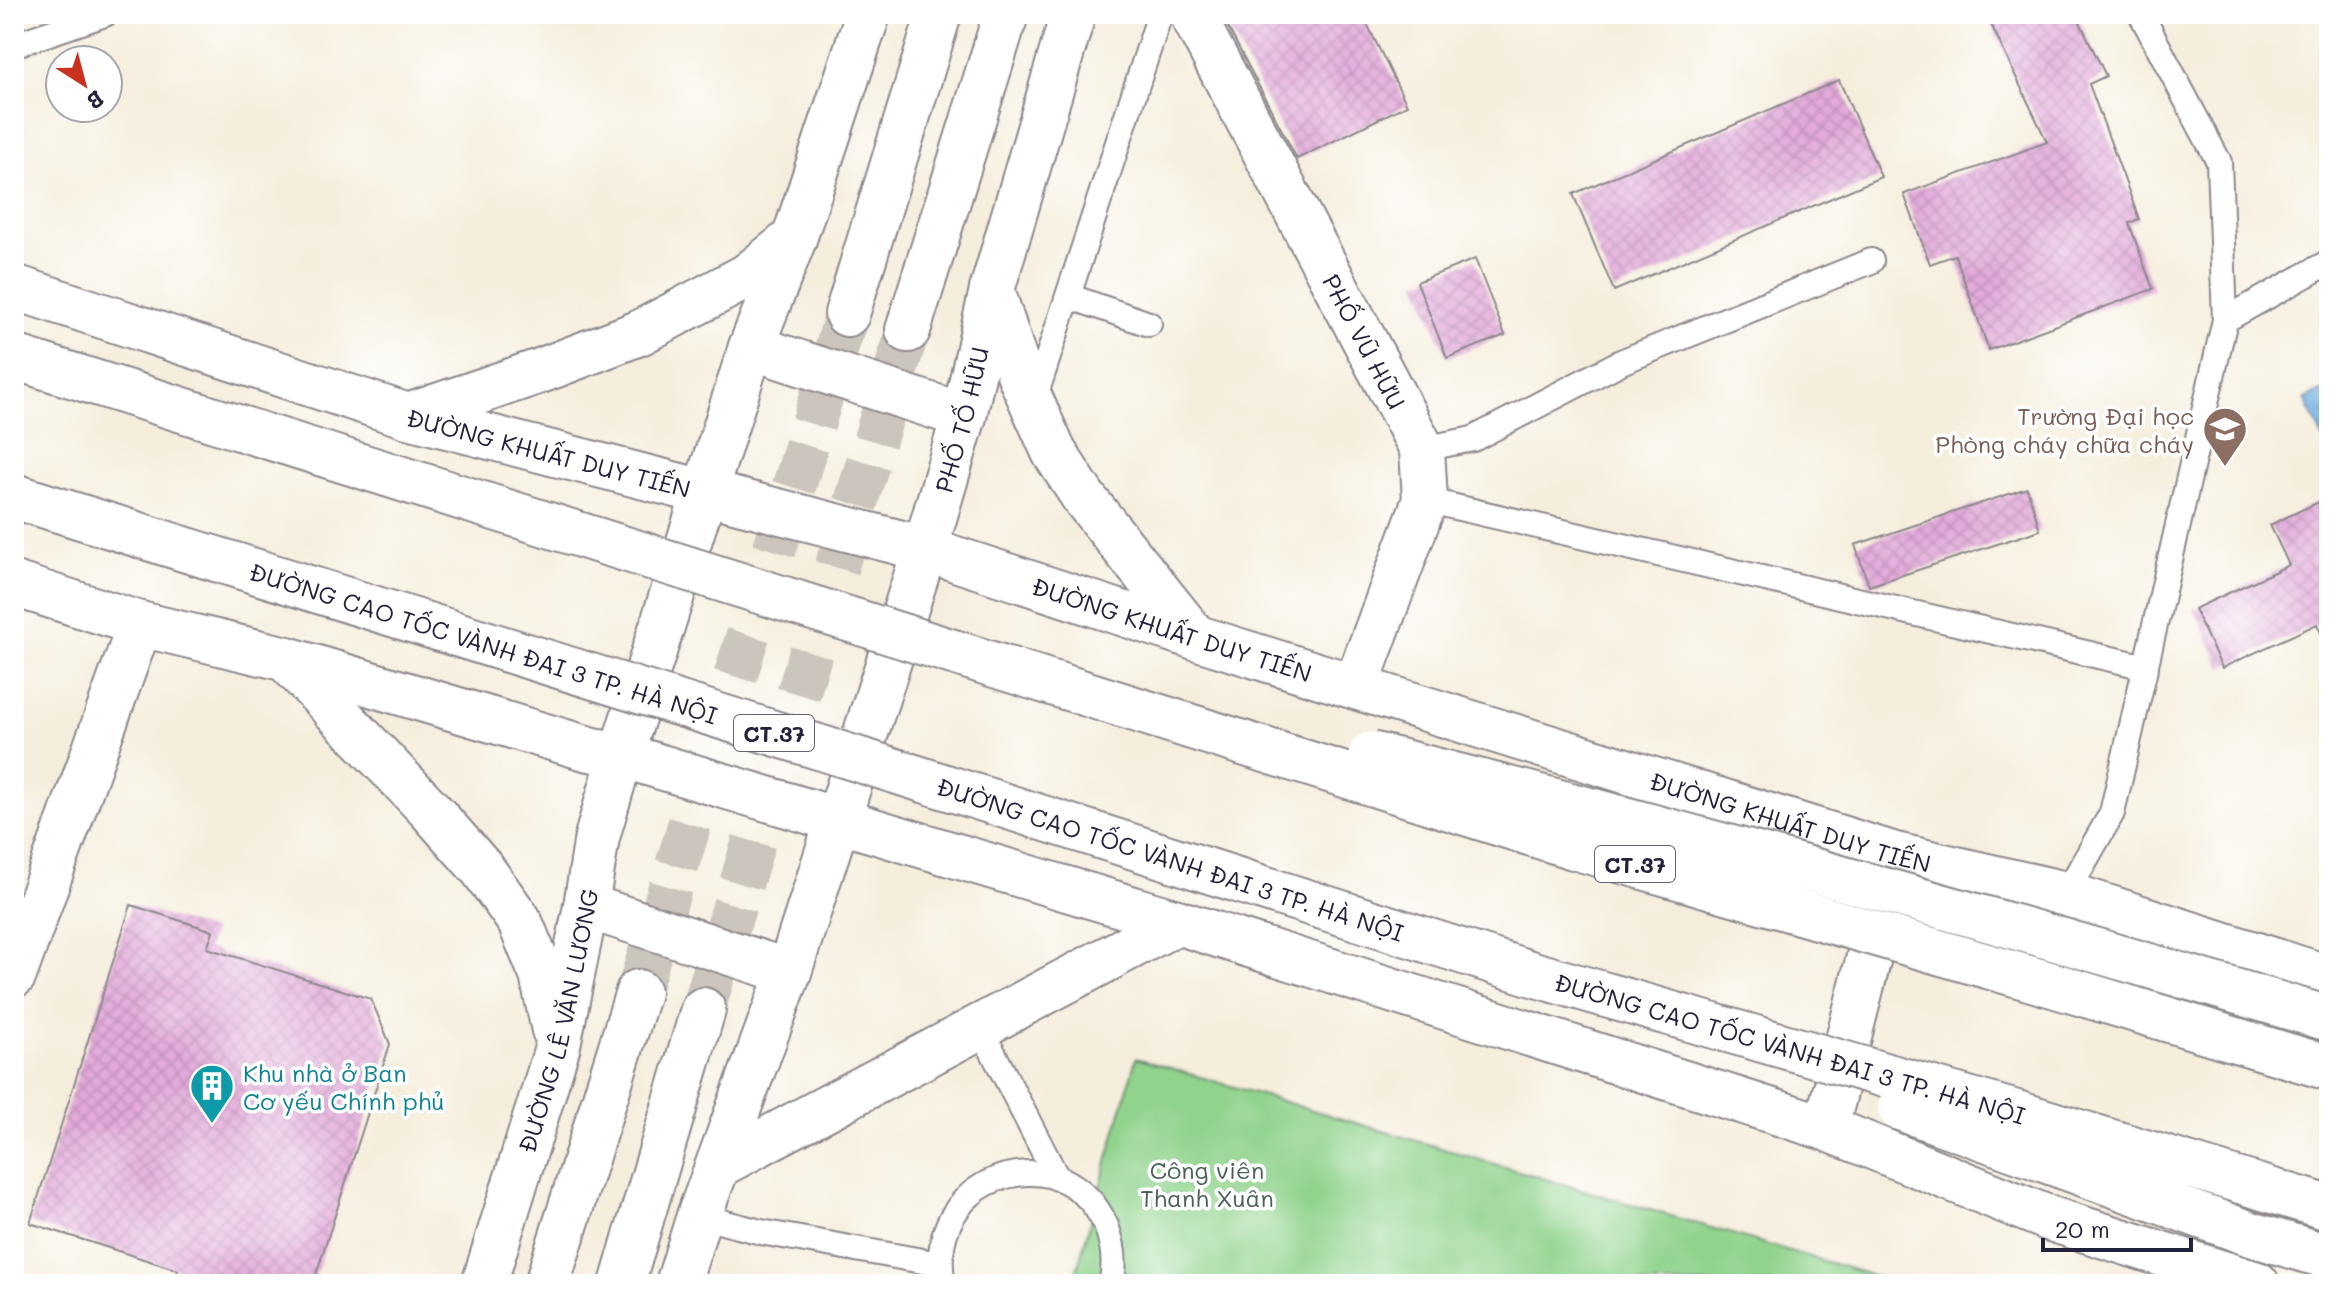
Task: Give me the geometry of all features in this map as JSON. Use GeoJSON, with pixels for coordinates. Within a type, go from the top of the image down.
{"type":"FeatureCollection","features":[{"type":"Feature","properties":{"kind":"main road"},"geometry":{"type":"LineString","coordinates":[[621,755],[751,347],[794,239],[868,14]]}},
{"type":"Feature","properties":{"kind":"main road"},"geometry":{"type":"LineString","coordinates":[[847,314],[939,14]]}},
{"type":"Feature","properties":{"kind":"main road"},"geometry":{"type":"LineString","coordinates":[[908,330],[1006,14]]}},
{"type":"Feature","properties":{"kind":"main road","name":"PHỐ TỐ HỮU"},"geometry":{"type":"LineString","coordinates":[[837,820],[925,549],[964,416],[992,290],[1073,14]]}},
{"type":"Feature","properties":{"kind":"main road","name":"PHỐ VŨ HỮU"},"geometry":{"type":"LineString","coordinates":[[1192,14],[1422,449],[1425,500],[1356,686]]}},
{"type":"Feature","properties":{"kind":"main road"},"geometry":{"type":"LineString","coordinates":[[408,416],[639,333],[747,276],[794,239]]}},
{"type":"Feature","properties":{"kind":"main road","name":"ĐƯỜNG KHUẤT DUY TIẾN"},"geometry":{"type":"LineString","coordinates":[[14,287],[408,416],[925,549],[1195,637],[1895,855],[2066,894],[2329,978]]}},
{"type":"Feature","properties":{"kind":"main road"},"geometry":{"type":"LineString","coordinates":[[992,290],[1020,376],[1054,452],[1084,498],[1195,637]]}},
{"type":"Feature","properties":{"kind":"main road"},"geometry":{"type":"LineString","coordinates":[[751,347],[964,416]]}},
{"type":"Feature","properties":{"kind":"main road","name":"CT.37"},"geometry":{"type":"LineString","coordinates":[[14,357],[1574,847],[2329,1068]]}},
{"type":"Feature","properties":{"kind":"main road","name":"ĐƯỜNG CAO TỐC VÀNH ĐAI 3 TP. HÀ NỘI"},"geometry":{"type":"LineString","coordinates":[[14,496],[1533,974],[2013,1112],[2329,1208]]}},
{"type":"Feature","properties":{"kind":"main road"},"geometry":{"type":"LineString","coordinates":[[14,584],[140,624],[287,659],[589,749],[621,755],[1177,922],[1826,1128],[2048,1218],[2257,1284]]}},
{"type":"Feature","properties":{"kind":"main road"},"geometry":{"type":"LineString","coordinates":[[14,975],[140,624]]}},
{"type":"Feature","properties":{"kind":"main road"},"geometry":{"type":"LineString","coordinates":[[944,647],[1548,798],[1996,920],[2329,1019]]}},
{"type":"Feature","properties":{"kind":"main road"},"geometry":{"type":"LineString","coordinates":[[287,659],[430,810],[483,870],[511,909],[520,922],[542,975],[558,1045]]}},
{"type":"Feature","properties":{"kind":"main road","name":"ĐƯỜNG LÊ VĂN LƯƠNG"},"geometry":{"type":"LineString","coordinates":[[484,1284],[558,1045],[597,837],[621,755]]}},
{"type":"Feature","properties":{"kind":"main road"},"geometry":{"type":"LineString","coordinates":[[678,1284],[699,1216],[789,972],[837,820]]}},
{"type":"Feature","properties":{"kind":"main road"},"geometry":{"type":"LineString","coordinates":[[1826,1128],[1895,855]]}},
{"type":"Feature","properties":{"kind":"main road"},"geometry":{"type":"LineString","coordinates":[[586,906],[789,972]]}},
{"type":"Feature","properties":{"kind":"main road"},"geometry":{"type":"LineString","coordinates":[[719,1165],[1177,922]]}},
{"type":"Feature","properties":{"kind":"main road"},"geometry":{"type":"LineString","coordinates":[[1533,974],[2207,1218],[2329,1257]]}},
{"type":"Feature","properties":{"kind":"main road"},"geometry":{"type":"LineString","coordinates":[[547,1284],[638,992]]}},
{"type":"Feature","properties":{"kind":"main road"},"geometry":{"type":"LineString","coordinates":[[622,1284],[703,1010]]}},
{"type":"Feature","properties":{"kind":"lane"},"geometry":{"type":"LineString","coordinates":[[14,45],[105,14]]}},
{"type":"Feature","properties":{"kind":"lane"},"geometry":{"type":"LineString","coordinates":[[1033,403],[1160,14]]}},
{"type":"Feature","properties":{"kind":"lane"},"geometry":{"type":"LineString","coordinates":[[2066,894],[2112,813],[2225,320],[2219,162],[2141,14]]}},
{"type":"Feature","properties":{"kind":"lane"},"geometry":{"type":"LineString","coordinates":[[1422,449],[1473,439],[1621,362],[1871,261]]}},
{"type":"Feature","properties":{"kind":"lane"},"geometry":{"type":"LineString","coordinates":[[2225,320],[2329,262]]}},
{"type":"Feature","properties":{"kind":"lane"},"geometry":{"type":"LineString","coordinates":[[1068,296],[1149,324]]}},
{"type":"Feature","properties":{"kind":"lane"},"geometry":{"type":"LineString","coordinates":[[1425,500],[2146,667]]}},
{"type":"Feature","properties":{"kind":"lane"},"geometry":{"type":"LineString","coordinates":[[980,1027],[1057,1178]]}},
{"type":"Feature","properties":{"kind":"lane"},"geometry":{"type":"LineString","coordinates":[[699,1216],[941,1274],[943,1235],[956,1209],[976,1189],[1001,1177],[1030,1173],[1057,1178],[1082,1192],[1101,1213],[1113,1238],[1115,1267],[1111,1284]]}},
{"type":"Feature","properties":{"kind":"green space","name":"Công viên Thanh Xuân"},"geometry":{"type":"Polygon","coordinates":[[[1136,1058],[1901,1284],[1073,1284],[1136,1058]]]}},
{"type":"Feature","properties":{"kind":"water"},"geometry":{"type":"Polygon","coordinates":[[[2329,387],[2329,452],[2305,399],[2329,387]]]}},
{"type":"Feature","properties":{"kind":"building"},"geometry":{"type":"Polygon","coordinates":[[[1221,14],[1362,14],[1407,105],[1297,159],[1221,14]]]}},
{"type":"Feature","properties":{"kind":"building"},"geometry":{"type":"Polygon","coordinates":[[[1986,14],[2076,14],[2106,76],[2089,84],[2139,219],[2129,223],[2153,289],[1989,350],[1955,255],[1930,264],[1904,194],[2047,142],[1986,14]]]}},
{"type":"Feature","properties":{"kind":"building"},"geometry":{"type":"Polygon","coordinates":[[[1839,80],[1881,177],[1614,291],[1573,194],[1839,80]]]}},
{"type":"Feature","properties":{"kind":"building"},"geometry":{"type":"Polygon","coordinates":[[[1475,259],[1505,335],[1447,358],[1417,282],[1475,259]]]}},
{"type":"Feature","properties":{"kind":"building"},"geometry":{"type":"Polygon","coordinates":[[[2027,488],[2040,530],[1869,586],[1855,545],[2027,488]]]}},
{"type":"Feature","properties":{"kind":"building"},"geometry":{"type":"Polygon","coordinates":[[[2329,497],[2329,650],[2317,624],[2222,668],[2194,609],[2289,565],[2270,525],[2329,497]]]}},
{"type":"Feature","properties":{"kind":"building","name":"Khu nhà ở Ban Cơ yếu Chính phủ"},"geometry":{"type":"Polygon","coordinates":[[[131,905],[213,931],[207,948],[371,999],[390,1044],[313,1284],[174,1284],[178,1270],[30,1223],[131,905]]]}},
{"type":"Feature","properties":{"kind":"tunnel"},"geometry":{"type":"LineString","coordinates":[[638,992],[847,314]]}},
{"type":"Feature","properties":{"kind":"tunnel"},"geometry":{"type":"LineString","coordinates":[[703,1010],[908,330]]}},
{"type":"Feature","properties":{"kind":"place","name":"Trường Đại học Phòng cháy chữa cháy"},"geometry":{"type":"Point","coordinates":[2225,468]}},
{"type":"Feature","properties":{"kind":"place","name":"Khu nhà ở Ban Cơ yếu Chính phủ"},"geometry":{"type":"Point","coordinates":[212,1125]}}]}
